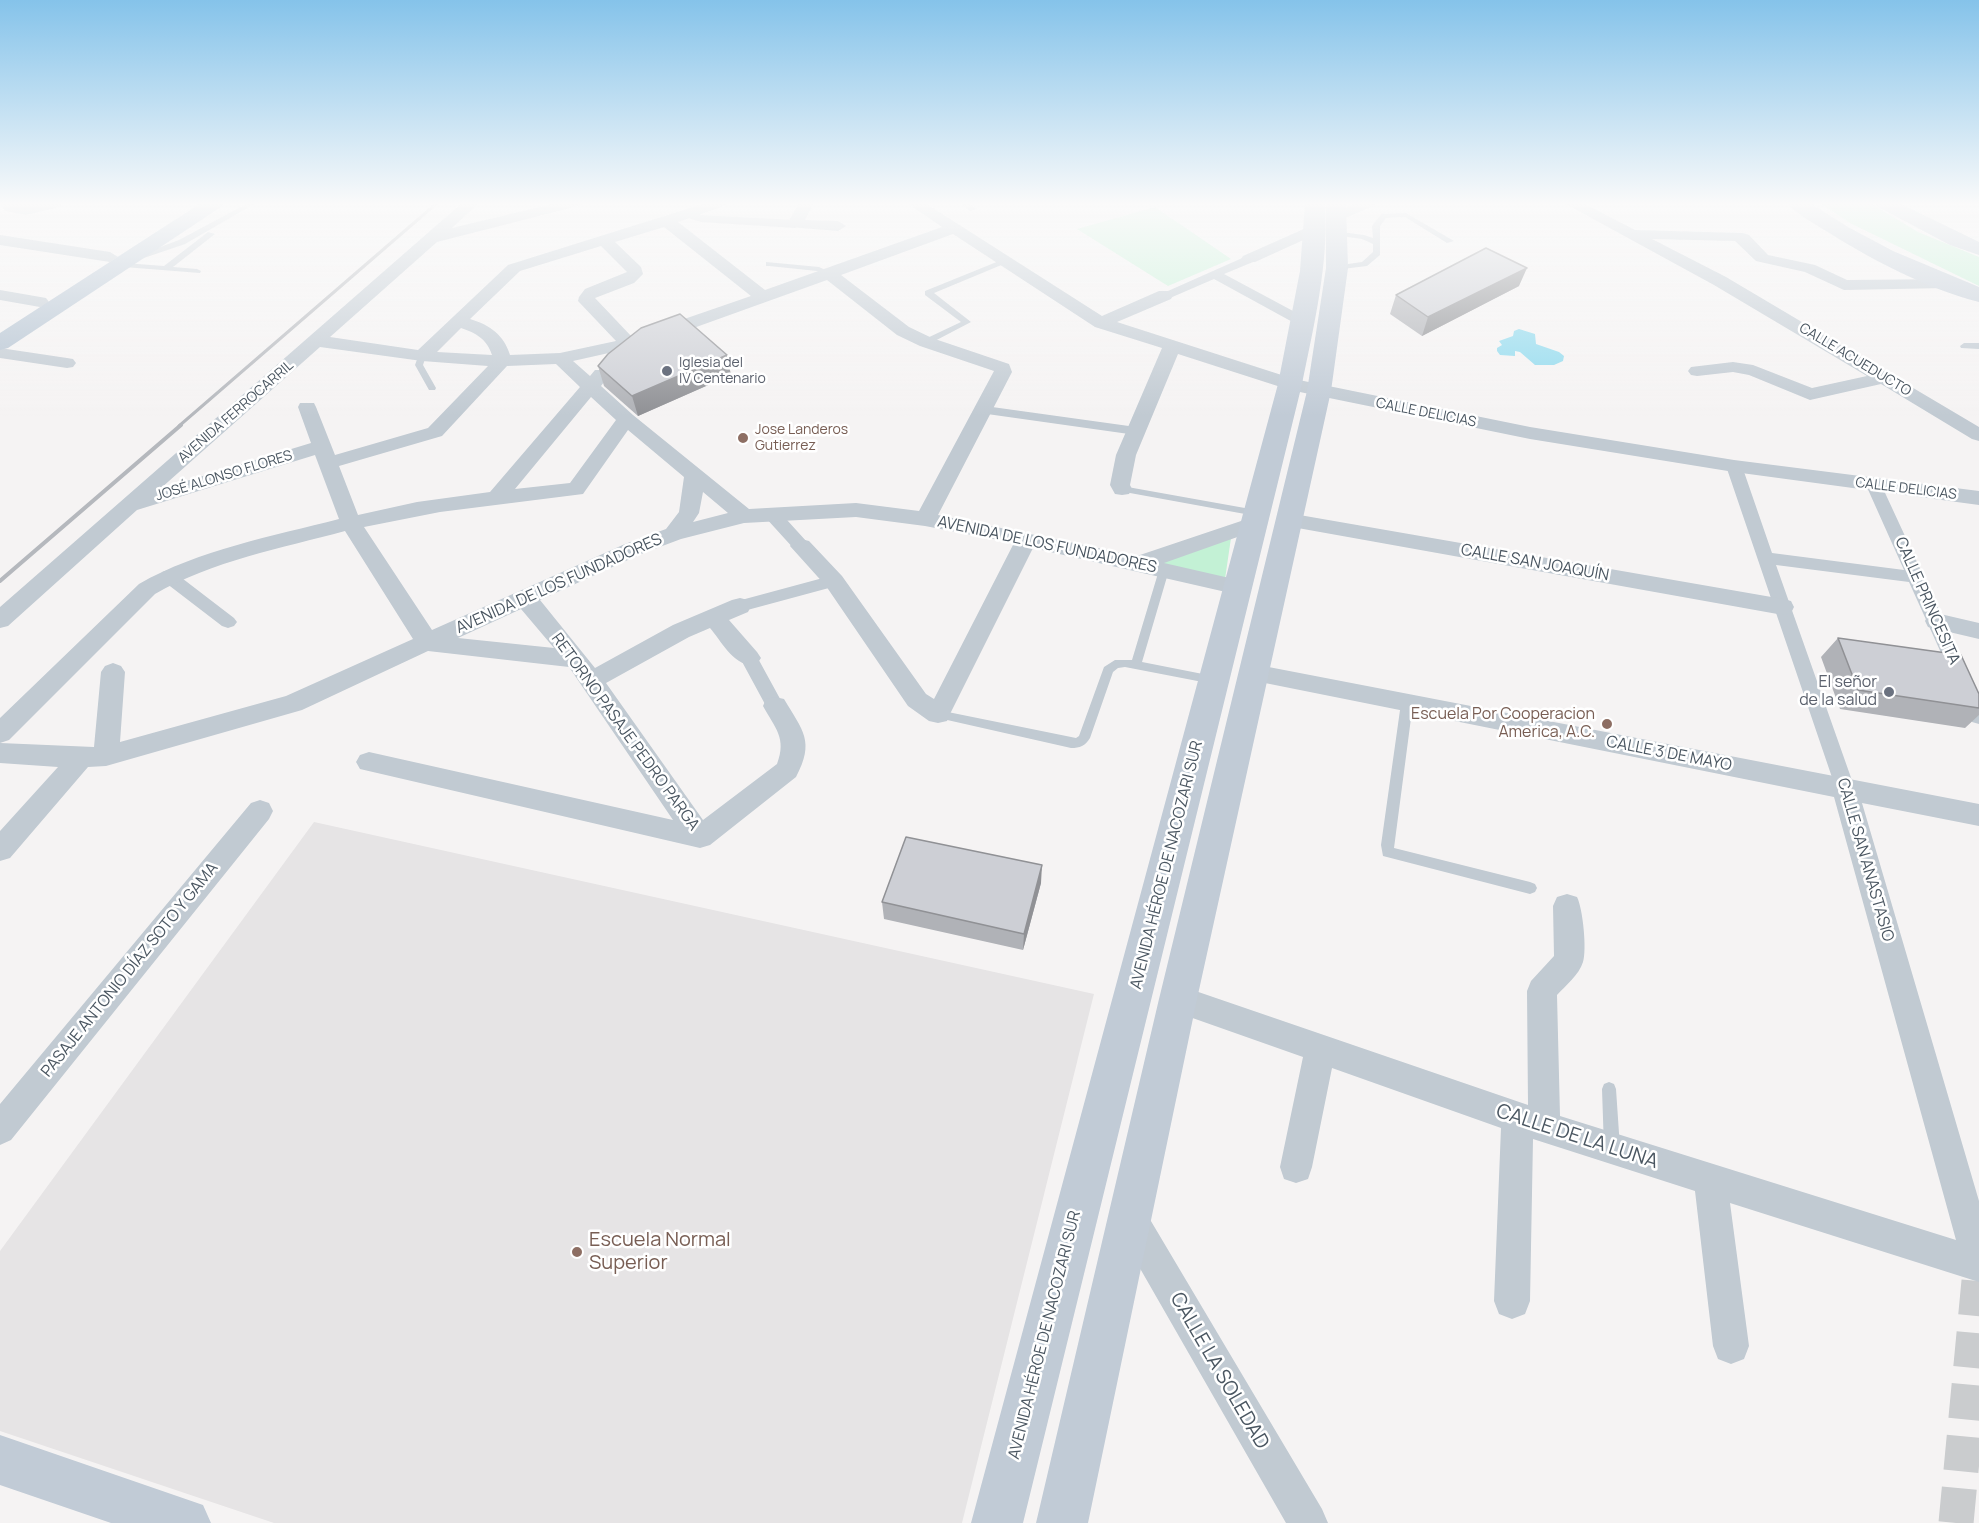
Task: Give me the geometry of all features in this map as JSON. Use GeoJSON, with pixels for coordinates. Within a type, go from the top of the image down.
{"type":"FeatureCollection","features":[{"type":"Feature","properties":{"kind":"main road"},"geometry":{"type":"LineString","coordinates":[[0,343],[24,316],[95,274]]}},
{"type":"Feature","properties":{"kind":"main road","name":"AVENIDA HÉROE DE NACOZARI SUR"},"geometry":{"type":"LineString","coordinates":[[1304,388],[1303,322],[1314,274]]}},
{"type":"Feature","properties":{"kind":"main road","name":"AVENIDA HÉROE DE NACOZARI SUR"},"geometry":{"type":"LineString","coordinates":[[997,1523],[1239,587],[1265,519],[1335,274]]}},
{"type":"Feature","properties":{"kind":"main road"},"geometry":{"type":"LineString","coordinates":[[1927,274],[1979,295]]}},
{"type":"Feature","properties":{"kind":"main road","name":"AVENIDA HÉROE DE NACOZARI SUR"},"geometry":{"type":"LineString","coordinates":[[1062,1523],[1253,673],[1265,519]]}},
{"type":"Feature","properties":{"kind":"main road"},"geometry":{"type":"LineString","coordinates":[[0,1460],[171,1521]]}},
{"type":"Feature","properties":{"kind":"street","name":"AVENIDA FERROCARRIL"},"geometry":{"type":"LineString","coordinates":[[0,620],[126,506],[392,274]]}},
{"type":"Feature","properties":{"kind":"street"},"geometry":{"type":"LineString","coordinates":[[422,356],[507,274]]}},
{"type":"Feature","properties":{"kind":"street"},"geometry":{"type":"LineString","coordinates":[[635,274],[591,293],[587,301],[635,342]]}},
{"type":"Feature","properties":{"kind":"street"},"geometry":{"type":"LineString","coordinates":[[734,274],[763,297]]}},
{"type":"Feature","properties":{"kind":"street"},"geometry":{"type":"LineString","coordinates":[[317,341],[422,356],[502,361],[560,357],[635,342],[830,274]]}},
{"type":"Feature","properties":{"kind":"street"},"geometry":{"type":"LineString","coordinates":[[830,274],[903,331],[926,342],[1003,368],[1004,372],[985,410],[925,519]]}},
{"type":"Feature","properties":{"kind":"street","name":"CALLE DELICIAS"},"geometry":{"type":"LineString","coordinates":[[1027,274],[1101,323],[1172,348],[1304,388],[1530,433],[1734,466],[1979,498]]}},
{"type":"Feature","properties":{"kind":"street"},"geometry":{"type":"LineString","coordinates":[[1216,274],[1303,322]]}},
{"type":"Feature","properties":{"kind":"street"},"geometry":{"type":"LineString","coordinates":[[1101,323],[1216,274]]}},
{"type":"Feature","properties":{"kind":"street","name":"CALLE ACUEDUCTO"},"geometry":{"type":"LineString","coordinates":[[1709,274],[1979,435]]}},
{"type":"Feature","properties":{"kind":"street"},"geometry":{"type":"LineString","coordinates":[[1822,274],[1844,285],[1946,283]]}},
{"type":"Feature","properties":{"kind":"street"},"geometry":{"type":"LineString","coordinates":[[0,295],[24,316]]}},
{"type":"Feature","properties":{"kind":"street"},"geometry":{"type":"LineString","coordinates":[[456,321],[476,326],[489,335],[500,346],[502,361]]}},
{"type":"Feature","properties":{"kind":"street"},"geometry":{"type":"LineString","coordinates":[[497,497],[606,368],[635,342]]}},
{"type":"Feature","properties":{"kind":"street"},"geometry":{"type":"LineString","coordinates":[[1122,489],[1120,485],[1126,455],[1172,348]]}},
{"type":"Feature","properties":{"kind":"street"},"geometry":{"type":"LineString","coordinates":[[0,353],[67,363]]}},
{"type":"Feature","properties":{"kind":"street"},"geometry":{"type":"LineString","coordinates":[[560,357],[626,419],[744,516]]}},
{"type":"Feature","properties":{"kind":"street","name":"JOSÉ ALONSO FLORES"},"geometry":{"type":"LineString","coordinates":[[126,506],[325,455],[435,432],[502,361]]}},
{"type":"Feature","properties":{"kind":"street"},"geometry":{"type":"LineString","coordinates":[[1697,370],[1733,367],[1753,370],[1810,394],[1885,378]]}},
{"type":"Feature","properties":{"kind":"street"},"geometry":{"type":"LineString","coordinates":[[307,407],[350,522],[428,643],[576,659]]}},
{"type":"Feature","properties":{"kind":"street"},"geometry":{"type":"LineString","coordinates":[[985,410],[1136,431]]}},
{"type":"Feature","properties":{"kind":"street"},"geometry":{"type":"LineString","coordinates":[[0,733],[147,590],[168,576],[193,566],[350,522],[398,512],[497,497],[576,489],[626,419]]}},
{"type":"Feature","properties":{"kind":"street","name":"CALLE SAN ANASTASIO"},"geometry":{"type":"LineString","coordinates":[[1734,466],[1845,789],[1979,1260]]}},
{"type":"Feature","properties":{"kind":"street"},"geometry":{"type":"LineString","coordinates":[[674,534],[689,513],[695,475]]}},
{"type":"Feature","properties":{"kind":"street","name":"CALLE PRINCESITA"},"geometry":{"type":"LineString","coordinates":[[1874,484],[1979,717]]}},
{"type":"Feature","properties":{"kind":"street","name":"AVENIDA DE LOS FUNDADORES"},"geometry":{"type":"LineString","coordinates":[[0,753],[93,757],[293,703],[633,549],[674,534],[744,516],[856,510],[925,519],[1027,539],[1239,587]]}},
{"type":"Feature","properties":{"kind":"street"},"geometry":{"type":"LineString","coordinates":[[771,513],[834,581],[917,700],[938,714],[1027,539]]}},
{"type":"Feature","properties":{"kind":"street"},"geometry":{"type":"LineString","coordinates":[[1138,564],[1265,519]]}},
{"type":"Feature","properties":{"kind":"street","name":"CALLE SAN JOAQUÍN"},"geometry":{"type":"LineString","coordinates":[[1265,519],[1783,607]]}},
{"type":"Feature","properties":{"kind":"street"},"geometry":{"type":"LineString","coordinates":[[1766,558],[1916,577]]}},
{"type":"Feature","properties":{"kind":"street"},"geometry":{"type":"LineString","coordinates":[[168,576],[228,622]]}},
{"type":"Feature","properties":{"kind":"street"},"geometry":{"type":"LineString","coordinates":[[590,681],[681,631],[740,606],[834,581]]}},
{"type":"Feature","properties":{"kind":"street","name":"RETORNO PASAJE PEDRO PARGA"},"geometry":{"type":"LineString","coordinates":[[526,599],[576,659],[700,837],[787,770],[794,752],[794,738],[749,658],[714,617]]}},
{"type":"Feature","properties":{"kind":"street"},"geometry":{"type":"LineString","coordinates":[[1936,621],[1979,632]]}},
{"type":"Feature","properties":{"kind":"street"},"geometry":{"type":"LineString","coordinates":[[0,850],[93,757],[113,672]]}},
{"type":"Feature","properties":{"kind":"street","name":"CALLE 3 DE MAYO"},"geometry":{"type":"LineString","coordinates":[[1253,673],[1979,814]]}},
{"type":"Feature","properties":{"kind":"street"},"geometry":{"type":"LineString","coordinates":[[369,762],[700,837]]}},
{"type":"Feature","properties":{"kind":"street","name":"PASAJE ANTONIO DÍAZ SOTO Y GAMA"},"geometry":{"type":"LineString","coordinates":[[0,1129],[260,810]]}},
{"type":"Feature","properties":{"kind":"street"},"geometry":{"type":"LineString","coordinates":[[1512,1301],[1542,991],[1569,960],[1567,906]]}},
{"type":"Feature","properties":{"kind":"street","name":"CALLE DE LA LUNA"},"geometry":{"type":"LineString","coordinates":[[1178,999],[1612,1149],[1979,1265]]}},
{"type":"Feature","properties":{"kind":"street"},"geometry":{"type":"LineString","coordinates":[[1296,1167],[1320,1049]]}},
{"type":"Feature","properties":{"kind":"street"},"geometry":{"type":"LineString","coordinates":[[1710,1180],[1731,1346]]}},
{"type":"Feature","properties":{"kind":"street","name":"CALLE LA SOLEDAD"},"geometry":{"type":"LineString","coordinates":[[1130,1218],[1308,1523]]}},
{"type":"Feature","properties":{"kind":"lane"},"geometry":{"type":"LineString","coordinates":[[926,342],[967,322],[928,293],[975,274]]}},
{"type":"Feature","properties":{"kind":"lane"},"geometry":{"type":"LineString","coordinates":[[1964,346],[1979,346]]}},
{"type":"Feature","properties":{"kind":"lane"},"geometry":{"type":"LineString","coordinates":[[422,356],[419,365],[432,388]]}},
{"type":"Feature","properties":{"kind":"lane"},"geometry":{"type":"LineString","coordinates":[[1122,489],[1265,519]]}},
{"type":"Feature","properties":{"kind":"lane"},"geometry":{"type":"LineString","coordinates":[[1136,665],[1164,570]]}},
{"type":"Feature","properties":{"kind":"lane"},"geometry":{"type":"LineString","coordinates":[[938,714],[1079,743],[1084,738],[1108,670],[1115,664],[1136,665],[1214,680]]}},
{"type":"Feature","properties":{"kind":"lane"},"geometry":{"type":"LineString","coordinates":[[1407,703],[1387,845],[1388,852],[1530,888]]}},
{"type":"Feature","properties":{"kind":"lane"},"geometry":{"type":"LineString","coordinates":[[1609,1089],[1612,1149]]}},
{"type":"Feature","properties":{"kind":"shaded area"},"geometry":{"type":"Polygon","coordinates":[[[314,822],[1094,994],[962,1523],[274,1523],[0,1431],[0,1251],[314,822]]]}},
{"type":"Feature","properties":{"kind":"green space"},"geometry":{"type":"Polygon","coordinates":[[[1149,274],[1196,274],[1168,286],[1149,274]]]}},
{"type":"Feature","properties":{"kind":"green space"},"geometry":{"type":"Polygon","coordinates":[[[1955,274],[1979,274],[1979,286],[1955,274]]]}},
{"type":"Feature","properties":{"kind":"green space"},"geometry":{"type":"Polygon","coordinates":[[[1231,538],[1225,579],[1153,564],[1231,538]]]}},
{"type":"Feature","properties":{"kind":"water"},"geometry":{"type":"Polygon","coordinates":[[[1519,329],[1535,334],[1536,344],[1559,352],[1564,356],[1563,361],[1554,365],[1535,365],[1520,352],[1515,351],[1515,356],[1500,355],[1497,348],[1502,345],[1499,341],[1513,336],[1514,331],[1519,329]]]}},
{"type":"Feature","properties":{"kind":"building"},"geometry":{"type":"Polygon","coordinates":[[[1436,274],[1515,274],[1428,317],[1396,295],[1436,274]]]}},
{"type":"Feature","properties":{"kind":"building"},"geometry":{"type":"Polygon","coordinates":[[[680,314],[727,355],[632,396],[598,366],[608,354],[641,328],[680,314]]]}},
{"type":"Feature","properties":{"kind":"building"},"geometry":{"type":"Polygon","coordinates":[[[1838,638],[1961,655],[1979,694],[1979,708],[1858,690],[1838,638]]]}},
{"type":"Feature","properties":{"kind":"building"},"geometry":{"type":"Polygon","coordinates":[[[906,837],[1042,865],[1024,934],[882,902],[906,837]]]}},
{"type":"Feature","properties":{"kind":"tunnel"},"geometry":{"type":"LineString","coordinates":[[1956,1523],[1979,1281]]}},
{"type":"Feature","properties":{"kind":"railway"},"geometry":{"type":"LineString","coordinates":[[179,426],[355,274]]}},
{"type":"Feature","properties":{"kind":"railway"},"geometry":{"type":"LineString","coordinates":[[0,581],[181,425]]}},
{"type":"Feature","properties":{"kind":"place","name":"Iglesia del IV Centenario"},"geometry":{"type":"Point","coordinates":[667,371]}},
{"type":"Feature","properties":{"kind":"place","name":"Jose Landeros Gutierrez"},"geometry":{"type":"Point","coordinates":[743,438]}},
{"type":"Feature","properties":{"kind":"place","name":"El señor de la salud"},"geometry":{"type":"Point","coordinates":[1889,692]}},
{"type":"Feature","properties":{"kind":"place","name":"Escuela Por Cooperacion America, A.C."},"geometry":{"type":"Point","coordinates":[1607,724]}},
{"type":"Feature","properties":{"kind":"place","name":"Escuela Normal Superior"},"geometry":{"type":"Point","coordinates":[577,1252]}}]}
